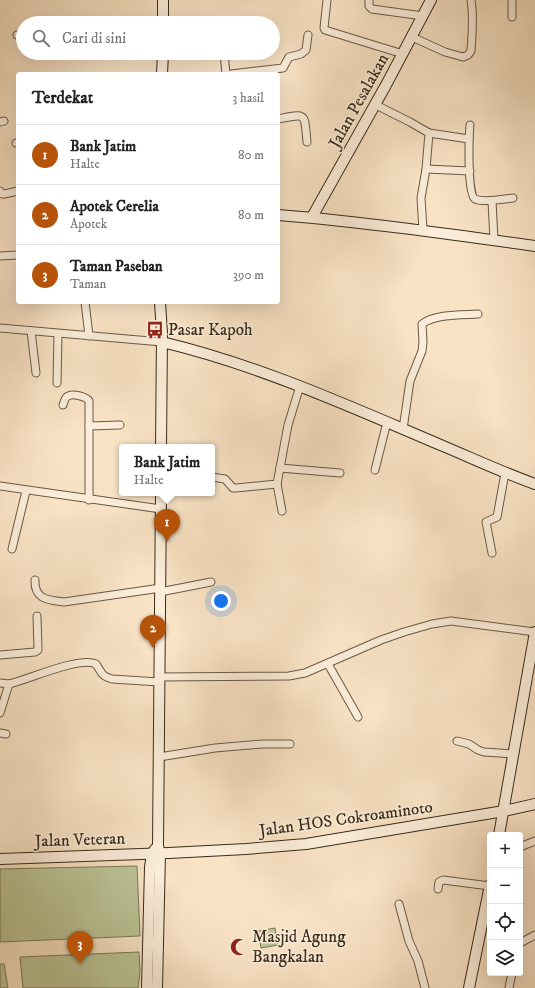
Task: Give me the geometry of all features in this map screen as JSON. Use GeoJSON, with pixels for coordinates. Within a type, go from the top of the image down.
{"type":"FeatureCollection","features":[{"type":"Feature","properties":{"kind":"street"},"geometry":{"type":"LineString","coordinates":[[163,0],[163,16]]}},
{"type":"Feature","properties":{"kind":"street"},"geometry":{"type":"LineString","coordinates":[[327,0],[325,30],[403,54]]}},
{"type":"Feature","properties":{"kind":"street"},"geometry":{"type":"LineString","coordinates":[[369,0],[369,6],[372,9],[423,16]]}},
{"type":"Feature","properties":{"kind":"street","name":"Jalan Pesalakan"},"geometry":{"type":"LineString","coordinates":[[312,218],[376,105],[431,0]]}},
{"type":"Feature","properties":{"kind":"street"},"geometry":{"type":"LineString","coordinates":[[412,37],[445,52],[463,57],[468,54],[470,51],[473,17],[471,0]]}},
{"type":"Feature","properties":{"kind":"street"},"geometry":{"type":"LineString","coordinates":[[512,0],[512,17]]}},
{"type":"Feature","properties":{"kind":"street"},"geometry":{"type":"LineString","coordinates":[[249,72],[283,68],[289,57],[302,54],[306,50],[308,35]]}},
{"type":"Feature","properties":{"kind":"street"},"geometry":{"type":"LineString","coordinates":[[162,60],[162,72]]}},
{"type":"Feature","properties":{"kind":"street"},"geometry":{"type":"LineString","coordinates":[[225,60],[226,72]]}},
{"type":"Feature","properties":{"kind":"street"},"geometry":{"type":"LineString","coordinates":[[376,105],[429,133],[468,139]]}},
{"type":"Feature","properties":{"kind":"street"},"geometry":{"type":"LineString","coordinates":[[280,118],[298,115],[302,116],[305,119],[307,142]]}},
{"type":"Feature","properties":{"kind":"street"},"geometry":{"type":"LineString","coordinates":[[470,125],[468,139],[472,195],[474,198],[492,201],[513,198]]}},
{"type":"Feature","properties":{"kind":"street"},"geometry":{"type":"LineString","coordinates":[[423,230],[421,198],[426,169],[429,133]]}},
{"type":"Feature","properties":{"kind":"street"},"geometry":{"type":"LineString","coordinates":[[426,169],[470,171]]}},
{"type":"Feature","properties":{"kind":"street"},"geometry":{"type":"LineString","coordinates":[[0,191],[2,194],[16,191]]}},
{"type":"Feature","properties":{"kind":"street"},"geometry":{"type":"LineString","coordinates":[[492,201],[494,240]]}},
{"type":"Feature","properties":{"kind":"street"},"geometry":{"type":"LineString","coordinates":[[280,215],[423,230],[535,246]]}},
{"type":"Feature","properties":{"kind":"street"},"geometry":{"type":"LineString","coordinates":[[0,256],[16,255]]}},
{"type":"Feature","properties":{"kind":"street"},"geometry":{"type":"LineString","coordinates":[[85,304],[89,336]]}},
{"type":"Feature","properties":{"kind":"street"},"geometry":{"type":"LineString","coordinates":[[160,304],[162,342],[161,444]]}},
{"type":"Feature","properties":{"kind":"street"},"geometry":{"type":"LineString","coordinates":[[403,429],[410,381],[422,351],[422,324],[427,320],[437,317],[478,314]]}},
{"type":"Feature","properties":{"kind":"street"},"geometry":{"type":"LineString","coordinates":[[0,328],[162,342],[193,350],[300,386],[387,422],[505,474],[535,484]]}},
{"type":"Feature","properties":{"kind":"street"},"geometry":{"type":"LineString","coordinates":[[32,331],[36,373]]}},
{"type":"Feature","properties":{"kind":"street"},"geometry":{"type":"LineString","coordinates":[[57,383],[58,334]]}},
{"type":"Feature","properties":{"kind":"street"},"geometry":{"type":"LineString","coordinates":[[282,511],[277,484],[288,425],[300,386]]}},
{"type":"Feature","properties":{"kind":"street"},"geometry":{"type":"LineString","coordinates":[[63,404],[68,396],[86,397],[90,404],[89,500]]}},
{"type":"Feature","properties":{"kind":"street"},"geometry":{"type":"LineString","coordinates":[[374,470],[387,422]]}},
{"type":"Feature","properties":{"kind":"street"},"geometry":{"type":"LineString","coordinates":[[89,426],[120,425]]}},
{"type":"Feature","properties":{"kind":"street"},"geometry":{"type":"LineString","coordinates":[[280,468],[340,473]]}},
{"type":"Feature","properties":{"kind":"street"},"geometry":{"type":"LineString","coordinates":[[492,553],[486,522],[496,517],[505,474]]}},
{"type":"Feature","properties":{"kind":"street"},"geometry":{"type":"LineString","coordinates":[[215,477],[225,479],[233,488],[277,484]]}},
{"type":"Feature","properties":{"kind":"street"},"geometry":{"type":"LineString","coordinates":[[0,486],[89,500],[161,509]]}},
{"type":"Feature","properties":{"kind":"street"},"geometry":{"type":"LineString","coordinates":[[12,549],[26,491]]}},
{"type":"Feature","properties":{"kind":"street"},"geometry":{"type":"LineString","coordinates":[[147,988],[153,950],[157,851],[161,496]]}},
{"type":"Feature","properties":{"kind":"street"},"geometry":{"type":"LineString","coordinates":[[35,580],[34,586],[41,597],[49,600],[64,602],[211,582]]}},
{"type":"Feature","properties":{"kind":"street"},"geometry":{"type":"LineString","coordinates":[[0,655],[35,652],[38,650],[37,616]]}},
{"type":"Feature","properties":{"kind":"street"},"geometry":{"type":"LineString","coordinates":[[0,683],[9,684],[64,666],[91,662],[96,664],[102,675],[112,679],[159,680],[289,676],[305,673],[381,640],[432,624],[451,621],[535,632],[500,832]]}},
{"type":"Feature","properties":{"kind":"street"},"geometry":{"type":"LineString","coordinates":[[328,664],[358,717]]}},
{"type":"Feature","properties":{"kind":"street"},"geometry":{"type":"LineString","coordinates":[[0,712],[9,684]]}},
{"type":"Feature","properties":{"kind":"street"},"geometry":{"type":"LineString","coordinates":[[457,741],[469,744],[484,752],[514,754]]}},
{"type":"Feature","properties":{"kind":"street"},"geometry":{"type":"LineString","coordinates":[[159,757],[215,748],[263,744],[290,744]]}},
{"type":"Feature","properties":{"kind":"street","name":"Jalan HOS Cokroaminoto"},"geometry":{"type":"LineString","coordinates":[[157,851],[246,849],[306,844],[504,811],[535,804]]}},
{"type":"Feature","properties":{"kind":"street"},"geometry":{"type":"LineString","coordinates":[[523,847],[535,841]]}},
{"type":"Feature","properties":{"kind":"street","name":"Jalan Veteran"},"geometry":{"type":"LineString","coordinates":[[0,859],[157,851]]}},
{"type":"Feature","properties":{"kind":"street"},"geometry":{"type":"LineString","coordinates":[[438,889],[439,882],[443,880],[487,886]]}},
{"type":"Feature","properties":{"kind":"street"},"geometry":{"type":"LineString","coordinates":[[469,988],[487,901]]}},
{"type":"Feature","properties":{"kind":"street"},"geometry":{"type":"LineString","coordinates":[[399,904],[409,940],[418,961],[425,988]]}},
{"type":"Feature","properties":{"kind":"street"},"geometry":{"type":"LineString","coordinates":[[523,941],[535,935]]}},
{"type":"Feature","properties":{"kind":"street"},"geometry":{"type":"LineString","coordinates":[[153,950],[157,988]]}},
{"type":"Feature","properties":{"kind":"street"},"geometry":{"type":"LineString","coordinates":[[510,988],[512,976]]}},
{"type":"Feature","properties":{"kind":"green space"},"geometry":{"type":"Polygon","coordinates":[[[137,866],[140,936],[0,942],[0,869],[137,866]]]}},
{"type":"Feature","properties":{"kind":"green space"},"geometry":{"type":"Polygon","coordinates":[[[275,928],[278,945],[261,948],[258,931],[275,928]]]}},
{"type":"Feature","properties":{"kind":"green space"},"geometry":{"type":"Polygon","coordinates":[[[139,952],[140,972],[138,988],[23,988],[20,957],[139,952]]]}},
{"type":"Feature","properties":{"kind":"green space"},"geometry":{"type":"Polygon","coordinates":[[[0,964],[4,964],[8,988],[0,988],[0,964]]]}},
{"type":"Feature","properties":{"kind":"place","name":"Pasar Kapoh"},"geometry":{"type":"Point","coordinates":[155,330]}},
{"type":"Feature","properties":{"kind":"place","name":"Bank Jatim"},"geometry":{"type":"Point","coordinates":[167,542]}},
{"type":"Feature","properties":{"kind":"place","name":"Apotek Cerelia"},"geometry":{"type":"Point","coordinates":[153,648]}},
{"type":"Feature","properties":{"kind":"place","name":"Masjid Agung Bangkalan"},"geometry":{"type":"Point","coordinates":[239,947]}},
{"type":"Feature","properties":{"kind":"place","name":"Taman Paseban"},"geometry":{"type":"Point","coordinates":[80,964]}}]}
